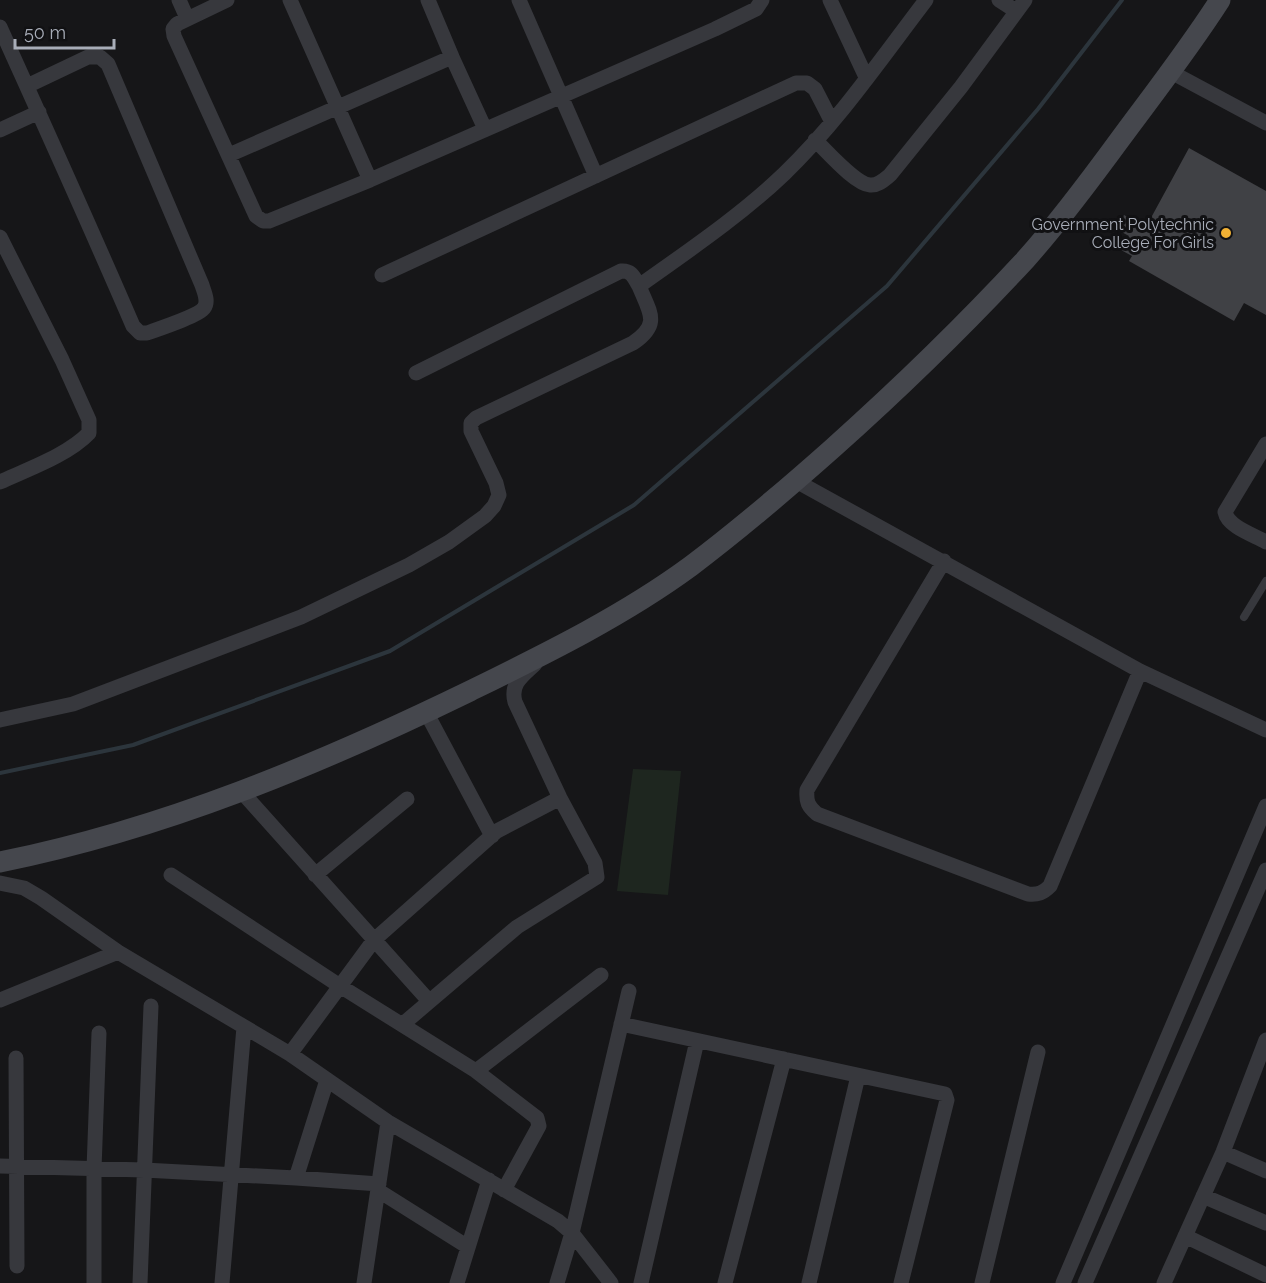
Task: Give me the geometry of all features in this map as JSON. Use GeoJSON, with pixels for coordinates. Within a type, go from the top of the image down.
{"type":"FeatureCollection","features":[{"type":"Feature","properties":{"kind":"street"},"geometry":{"type":"LineString","coordinates":[[179,0],[187,18]]}},
{"type":"Feature","properties":{"kind":"street"},"geometry":{"type":"LineString","coordinates":[[227,0],[177,24],[173,29],[174,36],[256,216],[263,221],[269,221],[370,180],[715,29],[756,9],[762,0]]}},
{"type":"Feature","properties":{"kind":"street"},"geometry":{"type":"LineString","coordinates":[[290,0],[370,180]]}},
{"type":"Feature","properties":{"kind":"street"},"geometry":{"type":"LineString","coordinates":[[428,0],[485,129]]}},
{"type":"Feature","properties":{"kind":"street"},"geometry":{"type":"LineString","coordinates":[[519,0],[596,176]]}},
{"type":"Feature","properties":{"kind":"street"},"geometry":{"type":"LineString","coordinates":[[830,0],[866,77]]}},
{"type":"Feature","properties":{"kind":"street"},"geometry":{"type":"LineString","coordinates":[[639,286],[735,215],[784,174],[832,122],[926,0]]}},
{"type":"Feature","properties":{"kind":"street"},"geometry":{"type":"LineString","coordinates":[[815,140],[861,183],[872,186],[881,182],[890,175],[961,87],[1020,6],[999,0]]}},
{"type":"Feature","properties":{"kind":"street"},"geometry":{"type":"LineString","coordinates":[[0,862],[34,855],[145,824],[304,768],[426,712],[547,652],[624,609],[684,570],[796,481],[870,415],[1025,259],[1060,219],[1170,72],[1220,0]]}},
{"type":"Feature","properties":{"kind":"street"},"geometry":{"type":"LineString","coordinates":[[0,27],[27,86],[39,112],[81,204],[133,326],[140,333],[147,333],[204,308],[206,301],[202,285],[108,64],[100,57],[88,57],[27,86]]}},
{"type":"Feature","properties":{"kind":"street"},"geometry":{"type":"LineString","coordinates":[[229,155],[452,57]]}},
{"type":"Feature","properties":{"kind":"street"},"geometry":{"type":"LineString","coordinates":[[1170,72],[1266,123]]}},
{"type":"Feature","properties":{"kind":"street"},"geometry":{"type":"LineString","coordinates":[[382,275],[796,83],[807,83],[814,89],[832,122]]}},
{"type":"Feature","properties":{"kind":"street"},"geometry":{"type":"LineString","coordinates":[[0,130],[39,112]]}},
{"type":"Feature","properties":{"kind":"street"},"geometry":{"type":"LineString","coordinates":[[0,237],[62,360],[89,420],[89,433],[68,449],[0,482]]}},
{"type":"Feature","properties":{"kind":"street"},"geometry":{"type":"LineString","coordinates":[[0,720],[73,704],[269,630],[342,598],[449,542],[485,516],[494,506],[499,495],[496,483],[471,431],[471,423],[476,418],[622,348],[644,335],[650,328],[652,317],[631,273],[627,270],[621,271],[416,373]]}},
{"type":"Feature","properties":{"kind":"street"},"geometry":{"type":"LineString","coordinates":[[1266,444],[1225,512],[1226,518],[1231,523],[1266,542]]}},
{"type":"Feature","properties":{"kind":"street"},"geometry":{"type":"LineString","coordinates":[[796,481],[1140,671],[1266,730]]}},
{"type":"Feature","properties":{"kind":"street"},"geometry":{"type":"LineString","coordinates":[[944,561],[807,789],[806,800],[809,807],[817,814],[1028,894],[1035,895],[1044,892],[1050,886],[1140,671]]}},
{"type":"Feature","properties":{"kind":"street"},"geometry":{"type":"LineString","coordinates":[[403,1024],[517,927],[597,877],[595,863],[560,798],[513,694],[518,680],[547,652]]}},
{"type":"Feature","properties":{"kind":"street"},"geometry":{"type":"LineString","coordinates":[[426,712],[492,836]]}},
{"type":"Feature","properties":{"kind":"street"},"geometry":{"type":"LineString","coordinates":[[242,791],[429,1001]]}},
{"type":"Feature","properties":{"kind":"street"},"geometry":{"type":"LineString","coordinates":[[290,1054],[374,940],[492,836],[508,824],[560,798]]}},
{"type":"Feature","properties":{"kind":"street"},"geometry":{"type":"LineString","coordinates":[[315,875],[407,799]]}},
{"type":"Feature","properties":{"kind":"street"},"geometry":{"type":"LineString","coordinates":[[1063,1283],[1266,806]]}},
{"type":"Feature","properties":{"kind":"street"},"geometry":{"type":"LineString","coordinates":[[1085,1283],[1266,870]]}},
{"type":"Feature","properties":{"kind":"street"},"geometry":{"type":"LineString","coordinates":[[171,875],[340,986],[476,1071],[526,1107],[537,1118],[539,1126],[504,1190]]}},
{"type":"Feature","properties":{"kind":"street"},"geometry":{"type":"LineString","coordinates":[[0,884],[24,888],[118,952],[290,1054],[388,1122],[558,1221],[572,1233],[611,1283]]}},
{"type":"Feature","properties":{"kind":"street"},"geometry":{"type":"LineString","coordinates":[[0,1000],[118,952]]}},
{"type":"Feature","properties":{"kind":"street"},"geometry":{"type":"LineString","coordinates":[[476,1071],[601,975]]}},
{"type":"Feature","properties":{"kind":"street"},"geometry":{"type":"LineString","coordinates":[[557,1283],[572,1233],[629,991]]}},
{"type":"Feature","properties":{"kind":"street"},"geometry":{"type":"LineString","coordinates":[[140,1283],[152,1006]]}},
{"type":"Feature","properties":{"kind":"street"},"geometry":{"type":"LineString","coordinates":[[621,1024],[940,1092],[947,1096],[900,1283]]}},
{"type":"Feature","properties":{"kind":"street"},"geometry":{"type":"LineString","coordinates":[[222,1283],[244,1027]]}},
{"type":"Feature","properties":{"kind":"street"},"geometry":{"type":"LineString","coordinates":[[93,1283],[99,1033]]}},
{"type":"Feature","properties":{"kind":"street"},"geometry":{"type":"LineString","coordinates":[[1164,1283],[1262,1061],[1266,1040]]}},
{"type":"Feature","properties":{"kind":"street"},"geometry":{"type":"LineString","coordinates":[[641,1283],[697,1041]]}},
{"type":"Feature","properties":{"kind":"street"},"geometry":{"type":"LineString","coordinates":[[982,1283],[1038,1052]]}},
{"type":"Feature","properties":{"kind":"street"},"geometry":{"type":"LineString","coordinates":[[16,1058],[17,1266]]}},
{"type":"Feature","properties":{"kind":"street"},"geometry":{"type":"LineString","coordinates":[[726,1283],[783,1059]]}},
{"type":"Feature","properties":{"kind":"street"},"geometry":{"type":"LineString","coordinates":[[808,1283],[858,1076]]}},
{"type":"Feature","properties":{"kind":"street"},"geometry":{"type":"LineString","coordinates":[[296,1178],[327,1080]]}},
{"type":"Feature","properties":{"kind":"street"},"geometry":{"type":"LineString","coordinates":[[364,1283],[388,1122]]}},
{"type":"Feature","properties":{"kind":"street"},"geometry":{"type":"LineString","coordinates":[[1222,1152],[1266,1171]]}},
{"type":"Feature","properties":{"kind":"street"},"geometry":{"type":"LineString","coordinates":[[0,1166],[144,1170],[296,1178],[379,1188],[468,1247]]}},
{"type":"Feature","properties":{"kind":"street"},"geometry":{"type":"LineString","coordinates":[[457,1283],[489,1180]]}},
{"type":"Feature","properties":{"kind":"street"},"geometry":{"type":"LineString","coordinates":[[1203,1196],[1266,1223]]}},
{"type":"Feature","properties":{"kind":"street"},"geometry":{"type":"LineString","coordinates":[[1185,1236],[1265,1279]]}},
{"type":"Feature","properties":{"kind":"lane"},"geometry":{"type":"LineString","coordinates":[[1244,618],[1266,581]]}},
{"type":"Feature","properties":{"kind":"shaded area"},"geometry":{"type":"Polygon","coordinates":[[[633,769],[681,771],[668,895],[617,891],[633,769]]]}},
{"type":"Feature","properties":{"kind":"building"},"geometry":{"type":"Polygon","coordinates":[[[1189,148],[1266,191],[1266,315],[1244,303],[1234,321],[1129,261],[1132,256],[1121,250],[1129,236],[1116,229],[1124,215],[1146,227],[1189,148]]]}},
{"type":"Feature","properties":{"kind":"waterway"},"geometry":{"type":"LineString","coordinates":[[0,773],[133,745],[390,651],[634,505],[887,286],[1038,109],[1122,0]]}},
{"type":"Feature","properties":{"kind":"place","name":"Government Polytechnic College For Girls"},"geometry":{"type":"Point","coordinates":[1226,233]}}]}
